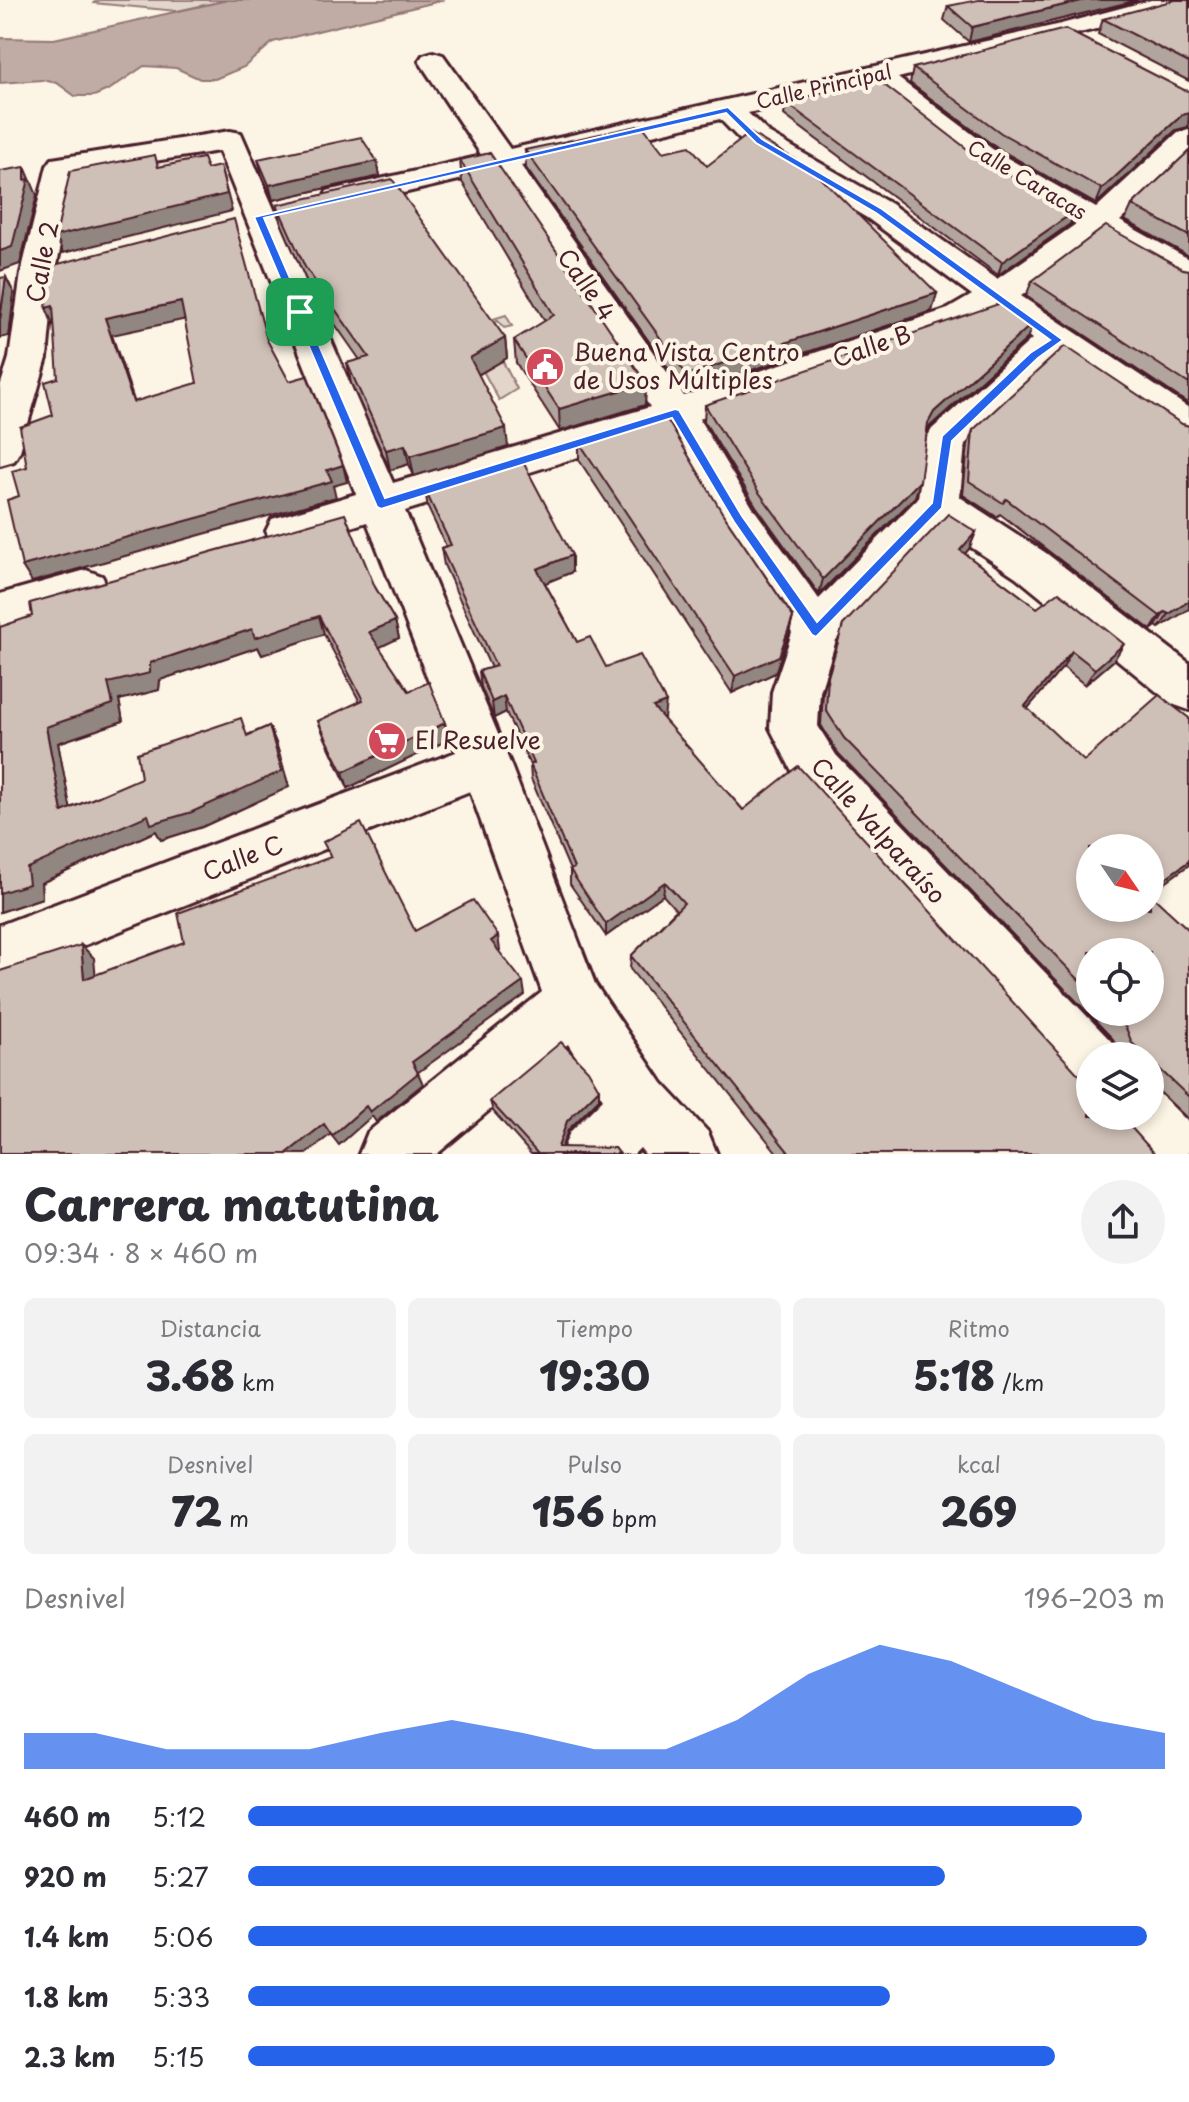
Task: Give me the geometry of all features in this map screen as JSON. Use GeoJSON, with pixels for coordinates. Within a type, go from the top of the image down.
{"type":"FeatureCollection","features":[{"type":"Feature","properties":{"kind":"street","name":"Calle Principal"},"geometry":{"type":"LineString","coordinates":[[270,214],[1065,31],[1182,0]]}},
{"type":"Feature","properties":{"kind":"street"},"geometry":{"type":"LineString","coordinates":[[1065,31],[1106,53]]}},
{"type":"Feature","properties":{"kind":"street","name":"Calle 4"},"geometry":{"type":"LineString","coordinates":[[433,61],[675,413],[738,519],[816,631]]}},
{"type":"Feature","properties":{"kind":"street","name":"Calle Caracas"},"geometry":{"type":"LineString","coordinates":[[874,74],[984,158],[1189,274]]}},
{"type":"Feature","properties":{"kind":"street"},"geometry":{"type":"LineString","coordinates":[[728,110],[759,141],[879,211],[1058,340],[1189,427]]}},
{"type":"Feature","properties":{"kind":"street","name":"Calle B"},"geometry":{"type":"LineString","coordinates":[[259,539],[675,413],[961,317],[998,296],[1099,223],[1189,139]]}},
{"type":"Feature","properties":{"kind":"street","name":"Calle 2"},"geometry":{"type":"LineString","coordinates":[[0,451],[28,358],[40,273],[63,166],[230,140],[270,214]]}},
{"type":"Feature","properties":{"kind":"street"},"geometry":{"type":"LineString","coordinates":[[270,214],[485,763],[574,1002],[641,1104],[686,1154]]}},
{"type":"Feature","properties":{"kind":"street"},"geometry":{"type":"LineString","coordinates":[[1058,340],[1034,355],[946,439],[938,504],[1031,565],[1189,690]]}},
{"type":"Feature","properties":{"kind":"street","name":"Calle Valparaíso"},"geometry":{"type":"LineString","coordinates":[[938,504],[816,631],[796,692],[794,728],[818,771],[1076,1047]]}},
{"type":"Feature","properties":{"kind":"street"},"geometry":{"type":"LineString","coordinates":[[0,612],[122,578]]}},
{"type":"Feature","properties":{"kind":"street","name":"Calle C"},"geometry":{"type":"LineString","coordinates":[[0,952],[485,763]]}},
{"type":"Feature","properties":{"kind":"street"},"geometry":{"type":"LineString","coordinates":[[390,1154],[574,1002]]}},
{"type":"Feature","properties":{"kind":"street"},"geometry":{"type":"LineString","coordinates":[[592,1154],[641,1104]]}},
{"type":"Feature","properties":{"kind":"street"},"geometry":{"type":"LineString","coordinates":[[1153,1130],[1176,1154]]}},
{"type":"Feature","properties":{"kind":"shaded area"},"geometry":{"type":"Polygon","coordinates":[[[100,0],[228,0],[177,11],[93,3],[100,0]]]}},
{"type":"Feature","properties":{"kind":"shaded area"},"geometry":{"type":"Polygon","coordinates":[[[228,0],[444,0],[273,42],[244,67],[215,79],[200,79],[176,68],[144,66],[94,96],[75,96],[57,83],[42,80],[0,83],[0,38],[54,39],[228,0]]]}},
{"type":"Feature","properties":{"kind":"shaded area"},"geometry":{"type":"Polygon","coordinates":[[[506,315],[512,326],[504,328],[498,321],[484,325],[517,389],[499,400],[460,329],[506,315]]]}},
{"type":"Feature","properties":{"kind":"building"},"geometry":{"type":"Polygon","coordinates":[[[978,0],[1085,0],[972,27],[948,6],[978,0]]]}},
{"type":"Feature","properties":{"kind":"building"},"geometry":{"type":"Polygon","coordinates":[[[1175,0],[1189,0],[1189,63],[1103,19],[1175,0]]]}},
{"type":"Feature","properties":{"kind":"building"},"geometry":{"type":"Polygon","coordinates":[[[1065,29],[1189,91],[1189,113],[1182,115],[1102,189],[1001,133],[913,68],[1065,29]]]}},
{"type":"Feature","properties":{"kind":"building"},"geometry":{"type":"Polygon","coordinates":[[[874,77],[975,155],[1075,211],[1002,262],[786,103],[874,77]]]}},
{"type":"Feature","properties":{"kind":"building"},"geometry":{"type":"Polygon","coordinates":[[[642,125],[663,152],[690,146],[707,166],[750,133],[814,171],[937,293],[687,375],[525,150],[642,125]]]}},
{"type":"Feature","properties":{"kind":"building"},"geometry":{"type":"Polygon","coordinates":[[[361,137],[377,161],[269,185],[258,159],[361,137]]]}},
{"type":"Feature","properties":{"kind":"building"},"geometry":{"type":"Polygon","coordinates":[[[1189,151],[1189,236],[1132,205],[1189,151]]]}},
{"type":"Feature","properties":{"kind":"building"},"geometry":{"type":"Polygon","coordinates":[[[490,153],[646,383],[559,409],[514,340],[554,315],[460,160],[490,153]]]}},
{"type":"Feature","properties":{"kind":"building"},"geometry":{"type":"Polygon","coordinates":[[[155,155],[158,167],[203,158],[207,169],[220,166],[227,194],[56,236],[70,171],[155,155]]]}},
{"type":"Feature","properties":{"kind":"building"},"geometry":{"type":"Polygon","coordinates":[[[25,167],[25,180],[29,179],[12,247],[0,251],[0,171],[25,167]]]}},
{"type":"Feature","properties":{"kind":"building"},"geometry":{"type":"Polygon","coordinates":[[[392,179],[505,338],[470,358],[506,428],[410,456],[405,445],[386,450],[347,363],[369,357],[305,267],[277,205],[392,179]]]}},
{"type":"Feature","properties":{"kind":"building"},"geometry":{"type":"Polygon","coordinates":[[[234,219],[267,340],[289,381],[307,376],[343,465],[327,470],[332,481],[22,566],[7,500],[19,496],[12,471],[27,467],[20,427],[53,415],[45,382],[58,378],[53,306],[46,308],[50,266],[234,219]],[[181,302],[105,318],[133,402],[197,383],[181,302]]]}},
{"type":"Feature","properties":{"kind":"building"},"geometry":{"type":"Polygon","coordinates":[[[1106,226],[1189,270],[1189,384],[1032,281],[1106,226]]]}},
{"type":"Feature","properties":{"kind":"building"},"geometry":{"type":"Polygon","coordinates":[[[6,277],[0,319],[0,278],[6,277]]]}},
{"type":"Feature","properties":{"kind":"building"},"geometry":{"type":"Polygon","coordinates":[[[1004,302],[1033,323],[934,412],[928,423],[920,481],[823,579],[758,491],[705,405],[1004,302]]]}},
{"type":"Feature","properties":{"kind":"building"},"geometry":{"type":"Polygon","coordinates":[[[1065,346],[1189,426],[1189,601],[1169,614],[1165,612],[1160,616],[1006,499],[1003,503],[969,481],[973,430],[1065,346]]]}},
{"type":"Feature","properties":{"kind":"building"},"geometry":{"type":"Polygon","coordinates":[[[665,416],[723,514],[793,617],[779,656],[735,676],[579,442],[665,416]]]}},
{"type":"Feature","properties":{"kind":"building"},"geometry":{"type":"Polygon","coordinates":[[[522,460],[572,555],[537,569],[577,642],[590,637],[606,667],[640,655],[666,702],[653,707],[743,810],[798,766],[1076,1072],[1076,1130],[1134,1130],[1155,1154],[790,1154],[631,956],[684,903],[665,882],[606,924],[570,870],[574,868],[530,764],[534,763],[504,696],[492,702],[479,671],[496,666],[441,548],[451,545],[425,490],[522,460]]]}},
{"type":"Feature","properties":{"kind":"building"},"geometry":{"type":"Polygon","coordinates":[[[345,514],[375,587],[395,621],[369,632],[409,691],[429,682],[445,723],[343,772],[318,721],[363,700],[319,616],[255,638],[252,629],[150,663],[150,673],[108,683],[113,704],[46,727],[62,812],[141,778],[137,753],[241,718],[247,736],[269,726],[282,771],[192,812],[151,824],[148,815],[27,868],[29,884],[0,893],[0,627],[32,616],[30,603],[345,514]]]}},
{"type":"Feature","properties":{"kind":"building"},"geometry":{"type":"Polygon","coordinates":[[[948,514],[976,532],[960,550],[1037,608],[1059,592],[1124,644],[1095,669],[1072,651],[1025,706],[1084,761],[1159,695],[1189,718],[1189,861],[1164,879],[1164,834],[1076,834],[1076,922],[1164,922],[1164,907],[1189,930],[1189,1097],[1164,1073],[1164,1042],[1132,1042],[1124,1026],[1164,1026],[1164,938],[1076,938],[1076,977],[844,738],[826,710],[828,677],[843,625],[948,514]]]}},
{"type":"Feature","properties":{"kind":"building"},"geometry":{"type":"Polygon","coordinates":[[[361,823],[415,931],[473,900],[498,936],[491,941],[523,982],[412,1062],[418,1073],[370,1112],[366,1106],[332,1136],[324,1124],[286,1154],[0,1154],[0,971],[81,945],[84,979],[184,942],[178,913],[331,857],[323,842],[361,823]]]}},
{"type":"Feature","properties":{"kind":"building"},"geometry":{"type":"Polygon","coordinates":[[[561,1042],[588,1070],[599,1089],[567,1121],[558,1147],[615,1148],[620,1154],[538,1154],[490,1101],[561,1042]]]}},
{"type":"Feature","properties":{"kind":"place","name":"Buena Vista Centro de Usos Múltiples"},"geometry":{"type":"Point","coordinates":[545,367]}},
{"type":"Feature","properties":{"kind":"place","name":"El Resuelve"},"geometry":{"type":"Point","coordinates":[387,741]}},
{"type":"Feature","properties":{"kind":"route"},"geometry":{"type":"LineString","coordinates":[[728,110],[759,141],[879,211],[1058,340],[1034,355],[946,439],[938,504],[816,631],[738,519],[675,413],[381,504],[300,312],[259,217],[728,110]]}}]}
